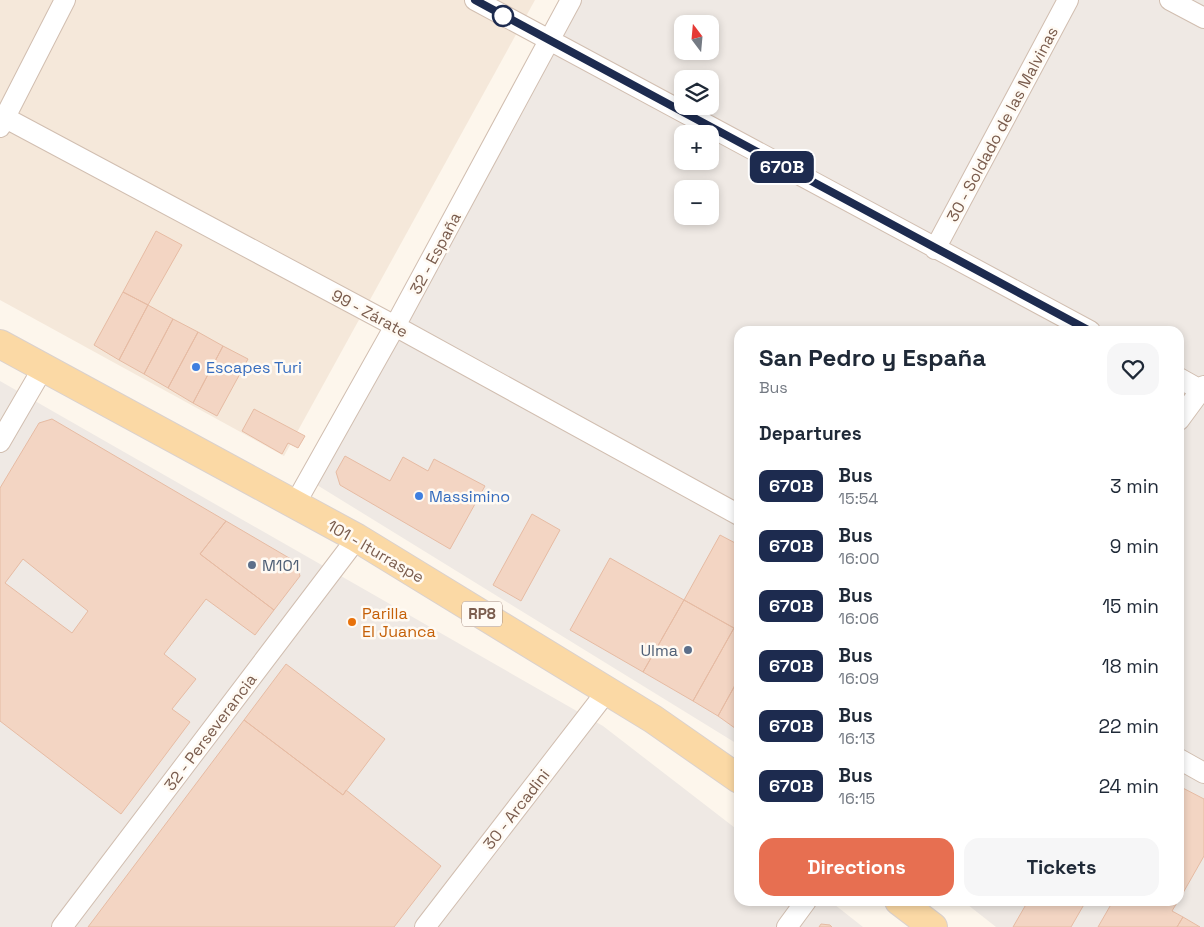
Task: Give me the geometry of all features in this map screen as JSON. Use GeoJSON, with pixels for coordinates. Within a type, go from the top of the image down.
{"type":"FeatureCollection","features":[{"type":"Feature","properties":{"kind":"main road","name":"101 - Iturraspe"},"geometry":{"type":"LineString","coordinates":[[0,344],[357,538],[652,718],[734,775]]}},
{"type":"Feature","properties":{"kind":"main road"},"geometry":{"type":"LineString","coordinates":[[906,906],[933,927]]}},
{"type":"Feature","properties":{"kind":"street"},"geometry":{"type":"LineString","coordinates":[[2,120],[65,0]]}},
{"type":"Feature","properties":{"kind":"street"},"geometry":{"type":"LineString","coordinates":[[475,0],[548,42],[1081,326]]}},
{"type":"Feature","properties":{"kind":"street","name":"32 - España"},"geometry":{"type":"LineString","coordinates":[[295,504],[395,326],[571,0]]}},
{"type":"Feature","properties":{"kind":"street","name":"30 - Soldado de las Malvinas"},"geometry":{"type":"LineString","coordinates":[[935,249],[1068,0]]}},
{"type":"Feature","properties":{"kind":"street"},"geometry":{"type":"LineString","coordinates":[[1170,0],[1204,18]]}},
{"type":"Feature","properties":{"kind":"street","name":"99 - Zárate"},"geometry":{"type":"LineString","coordinates":[[2,120],[395,326],[734,512]]}},
{"type":"Feature","properties":{"kind":"street"},"geometry":{"type":"LineString","coordinates":[[0,442],[42,368]]}},
{"type":"Feature","properties":{"kind":"street"},"geometry":{"type":"LineString","coordinates":[[1184,380],[1203,389],[1184,414]]}},
{"type":"Feature","properties":{"kind":"street","name":"32 - Perseverancia"},"geometry":{"type":"LineString","coordinates":[[62,927],[357,538]]}},
{"type":"Feature","properties":{"kind":"street","name":"30 - Arcadini"},"geometry":{"type":"LineString","coordinates":[[425,927],[607,691]]}},
{"type":"Feature","properties":{"kind":"street"},"geometry":{"type":"LineString","coordinates":[[1184,761],[1204,773]]}},
{"type":"Feature","properties":{"kind":"street"},"geometry":{"type":"LineString","coordinates":[[786,927],[802,906]]}},
{"type":"Feature","properties":{"kind":"shaded area"},"geometry":{"type":"Polygon","coordinates":[[[0,0],[535,0],[284,456],[0,300],[0,0]]]}},
{"type":"Feature","properties":{"kind":"shaded area"},"geometry":{"type":"Polygon","coordinates":[[[581,0],[1204,0],[1204,927],[996,927],[969,906],[1184,906],[1184,326],[734,326],[734,742],[317,485],[581,0]]]}},
{"type":"Feature","properties":{"kind":"shaded area"},"geometry":{"type":"Polygon","coordinates":[[[0,381],[603,726],[734,827],[734,906],[836,906],[863,927],[0,927],[0,381]]]}},
{"type":"Feature","properties":{"kind":"building"},"geometry":{"type":"Polygon","coordinates":[[[156,231],[182,245],[148,305],[123,292],[156,231]]]}},
{"type":"Feature","properties":{"kind":"building"},"geometry":{"type":"Polygon","coordinates":[[[123,292],[148,305],[119,360],[94,345],[123,292]]]}},
{"type":"Feature","properties":{"kind":"building"},"geometry":{"type":"Polygon","coordinates":[[[148,305],[173,319],[144,374],[119,360],[148,305]]]}},
{"type":"Feature","properties":{"kind":"building"},"geometry":{"type":"Polygon","coordinates":[[[173,319],[198,332],[168,388],[144,374],[173,319]]]}},
{"type":"Feature","properties":{"kind":"building","name":"Escapes Turi"},"geometry":{"type":"Polygon","coordinates":[[[198,332],[223,346],[193,403],[168,388],[198,332]]]}},
{"type":"Feature","properties":{"kind":"building"},"geometry":{"type":"Polygon","coordinates":[[[223,346],[248,359],[217,416],[193,403],[223,346]]]}},
{"type":"Feature","properties":{"kind":"building"},"geometry":{"type":"Polygon","coordinates":[[[254,409],[305,436],[298,448],[288,443],[282,454],[242,431],[254,409]]]}},
{"type":"Feature","properties":{"kind":"building"},"geometry":{"type":"Polygon","coordinates":[[[52,419],[226,521],[200,554],[274,610],[255,635],[206,599],[164,654],[196,679],[172,709],[190,722],[121,814],[0,721],[0,488],[39,423],[52,419]],[[23,559],[5,583],[72,633],[88,611],[23,559]]]}},
{"type":"Feature","properties":{"kind":"building","name":"Massimino"},"geometry":{"type":"Polygon","coordinates":[[[345,456],[390,481],[403,457],[428,471],[434,459],[485,486],[450,549],[340,485],[336,472],[345,456]]]}},
{"type":"Feature","properties":{"kind":"building"},"geometry":{"type":"Polygon","coordinates":[[[532,514],[560,530],[521,601],[493,585],[532,514]]]}},
{"type":"Feature","properties":{"kind":"building"},"geometry":{"type":"Polygon","coordinates":[[[226,521],[296,562],[300,576],[274,610],[200,554],[226,521]]]}},
{"type":"Feature","properties":{"kind":"building"},"geometry":{"type":"Polygon","coordinates":[[[720,535],[734,542],[734,628],[684,600],[720,535]]]}},
{"type":"Feature","properties":{"kind":"building"},"geometry":{"type":"Polygon","coordinates":[[[610,558],[684,600],[643,672],[570,630],[610,558]]]}},
{"type":"Feature","properties":{"kind":"building","name":"Ulma"},"geometry":{"type":"Polygon","coordinates":[[[684,600],[734,628],[693,701],[643,672],[684,600]]]}},
{"type":"Feature","properties":{"kind":"building"},"geometry":{"type":"Polygon","coordinates":[[[734,628],[734,687],[718,716],[693,701],[734,628]]]}},
{"type":"Feature","properties":{"kind":"building"},"geometry":{"type":"Polygon","coordinates":[[[286,664],[385,739],[343,795],[244,720],[286,664]]]}},
{"type":"Feature","properties":{"kind":"building"},"geometry":{"type":"Polygon","coordinates":[[[734,687],[734,727],[718,716],[734,687]]]}},
{"type":"Feature","properties":{"kind":"building"},"geometry":{"type":"Polygon","coordinates":[[[244,720],[343,795],[346,790],[441,866],[394,927],[88,927],[244,720]]]}},
{"type":"Feature","properties":{"kind":"building"},"geometry":{"type":"Polygon","coordinates":[[[1184,789],[1204,799],[1204,856],[1184,891],[1184,789]]]}},
{"type":"Feature","properties":{"kind":"building"},"geometry":{"type":"Polygon","coordinates":[[[1025,906],[1083,906],[1071,927],[1013,927],[1025,906]]]}},
{"type":"Feature","properties":{"kind":"building"},"geometry":{"type":"Polygon","coordinates":[[[1110,906],[1175,906],[1172,911],[1183,917],[1177,927],[1098,927],[1110,906]]]}},
{"type":"Feature","properties":{"kind":"building"},"geometry":{"type":"Polygon","coordinates":[[[1183,917],[1200,927],[1177,927],[1183,917]]]}},
{"type":"Feature","properties":{"kind":"building"},"geometry":{"type":"Polygon","coordinates":[[[821,924],[830,925],[832,927],[819,927],[821,924]]]}},
{"type":"Feature","properties":{"kind":"bus line","name":"670B"},"geometry":{"type":"LineString","coordinates":[[475,0],[566,51],[1081,326]]}},
{"type":"Feature","properties":{"kind":"place","name":"Escapes Turi"},"geometry":{"type":"Point","coordinates":[196,367]}},
{"type":"Feature","properties":{"kind":"place","name":"Massimino"},"geometry":{"type":"Point","coordinates":[419,496]}},
{"type":"Feature","properties":{"kind":"place","name":"M101"},"geometry":{"type":"Point","coordinates":[252,565]}},
{"type":"Feature","properties":{"kind":"place","name":"Parilla El Juanca"},"geometry":{"type":"Point","coordinates":[352,622]}},
{"type":"Feature","properties":{"kind":"place","name":"Ulma"},"geometry":{"type":"Point","coordinates":[688,650]}}]}
